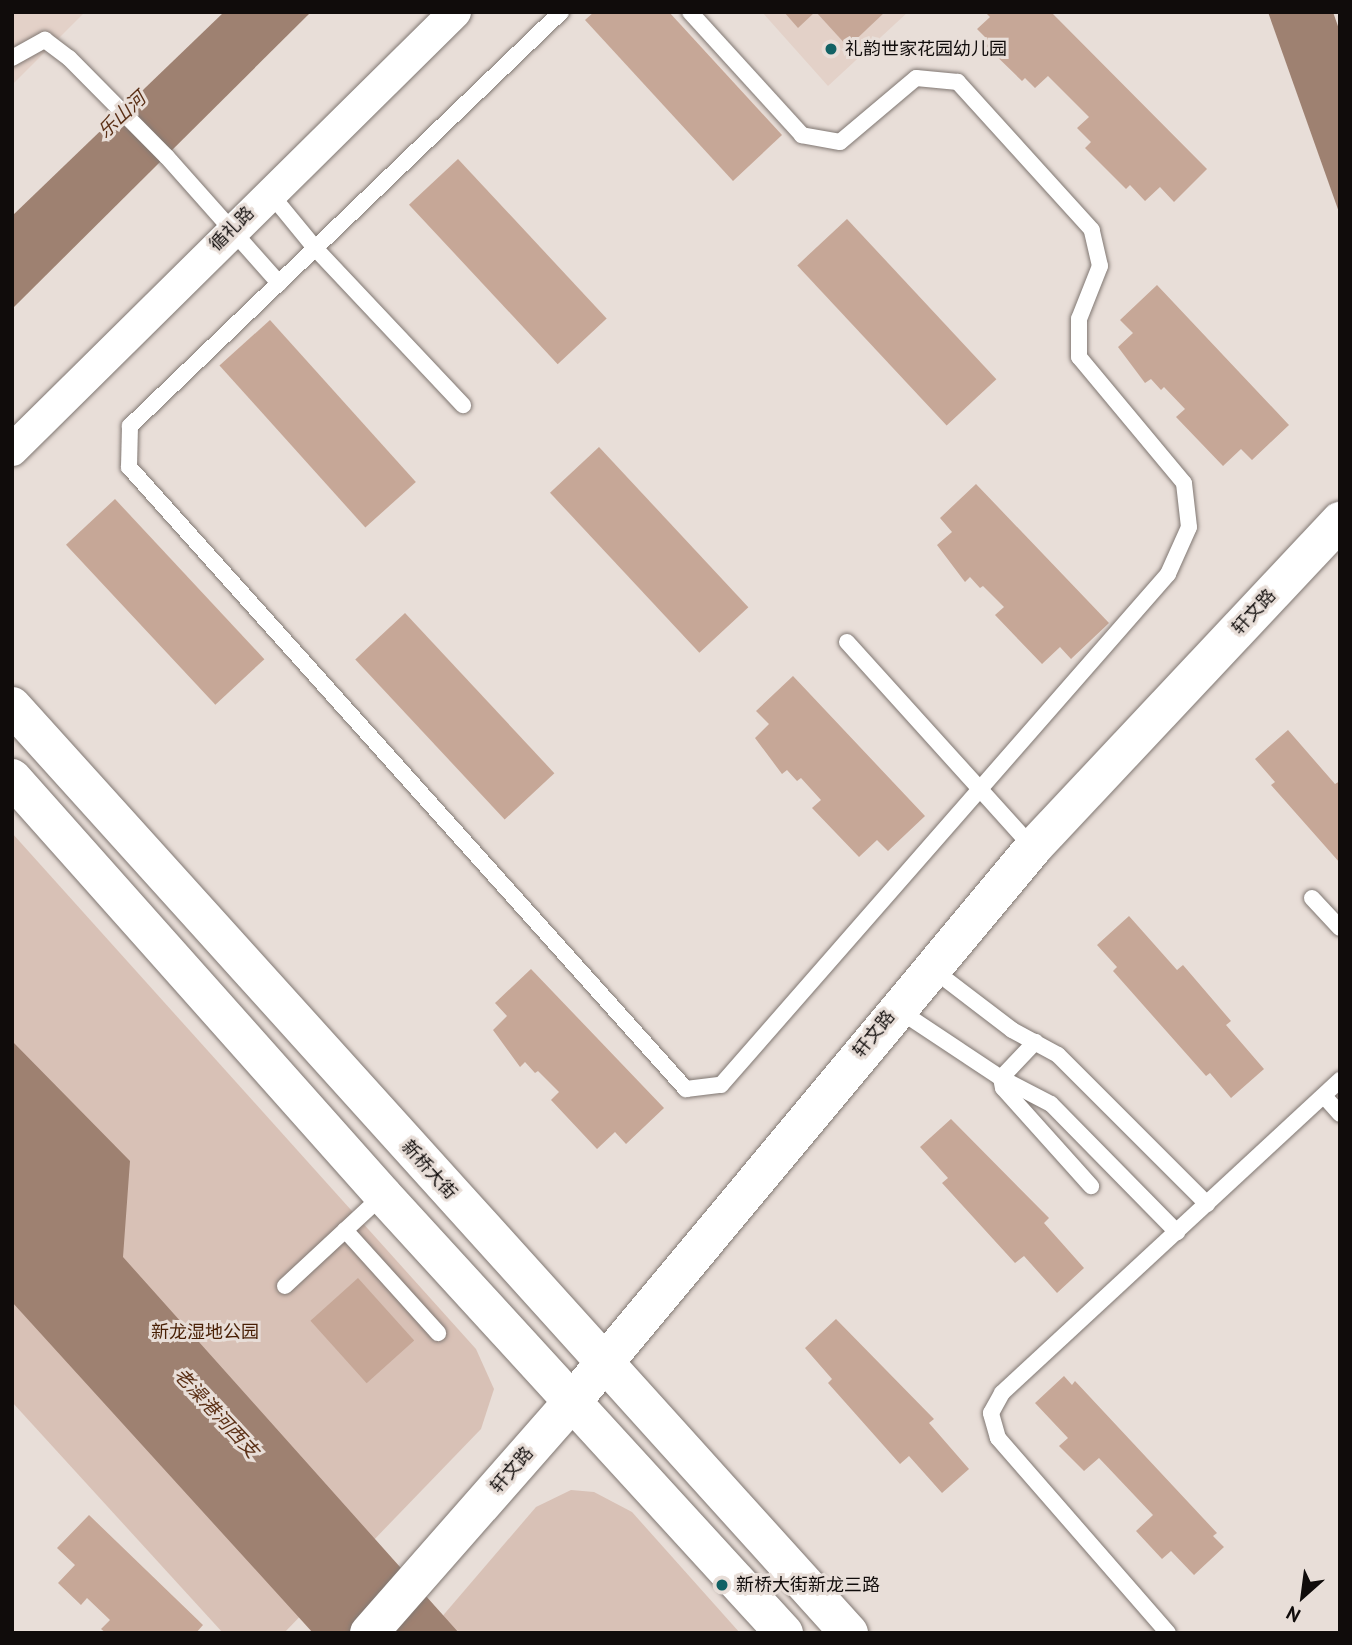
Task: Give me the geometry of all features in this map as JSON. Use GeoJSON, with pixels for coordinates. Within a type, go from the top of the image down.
{"type":"FeatureCollection","features":[{"type":"Feature","properties":{"kind":"street","name":"循礼路"},"geometry":{"type":"LineString","coordinates":[[12,450],[438,18]]}},
{"type":"Feature","properties":{"kind":"street","name":"轩文路"},"geometry":{"type":"LineString","coordinates":[[369,1633],[571,1403],[895,1008],[1033,848],[1340,521]]}},
{"type":"Feature","properties":{"kind":"street","name":"新桥大街"},"geometry":{"type":"LineString","coordinates":[[12,706],[603,1364],[849,1633]]}},
{"type":"Feature","properties":{"kind":"street"},"geometry":{"type":"LineString","coordinates":[[12,778],[571,1403],[785,1633]]}},
{"type":"Feature","properties":{"kind":"lane"},"geometry":{"type":"LineString","coordinates":[[561,12],[130,426],[129,467],[686,1089],[721,1085],[1168,574],[1189,527],[1184,483],[1079,357],[1079,319],[1100,266],[1092,230],[958,82],[916,78],[840,142],[802,135],[690,12]]}},
{"type":"Feature","properties":{"kind":"lane"},"geometry":{"type":"LineString","coordinates":[[12,58],[45,40],[69,58],[167,157],[279,283]]}},
{"type":"Feature","properties":{"kind":"lane"},"geometry":{"type":"LineString","coordinates":[[269,192],[315,248],[463,405]]}},
{"type":"Feature","properties":{"kind":"lane"},"geometry":{"type":"LineString","coordinates":[[847,642],[1033,848]]}},
{"type":"Feature","properties":{"kind":"lane"},"geometry":{"type":"LineString","coordinates":[[1312,898],[1340,928]]}},
{"type":"Feature","properties":{"kind":"lane"},"geometry":{"type":"LineString","coordinates":[[930,967],[1012,1030],[1058,1055],[1207,1205]]}},
{"type":"Feature","properties":{"kind":"lane"},"geometry":{"type":"LineString","coordinates":[[895,1008],[1001,1078],[1051,1104],[1177,1232]]}},
{"type":"Feature","properties":{"kind":"lane"},"geometry":{"type":"LineString","coordinates":[[1001,1078],[1035,1042]]}},
{"type":"Feature","properties":{"kind":"lane"},"geometry":{"type":"LineString","coordinates":[[1001,1078],[1003,1088],[1091,1186]]}},
{"type":"Feature","properties":{"kind":"lane"},"geometry":{"type":"LineString","coordinates":[[1168,1633],[998,1438],[991,1413],[1002,1393],[1340,1080]]}},
{"type":"Feature","properties":{"kind":"lane"},"geometry":{"type":"LineString","coordinates":[[1324,1096],[1340,1114]]}},
{"type":"Feature","properties":{"kind":"lane"},"geometry":{"type":"LineString","coordinates":[[285,1286],[383,1195]]}},
{"type":"Feature","properties":{"kind":"lane"},"geometry":{"type":"LineString","coordinates":[[345,1230],[438,1333]]}},
{"type":"Feature","properties":{"kind":"shaded area"},"geometry":{"type":"Polygon","coordinates":[[[12,12],[85,12],[12,85],[12,12]]]}},
{"type":"Feature","properties":{"kind":"shaded area","name":"礼韵世家花园幼儿园"},"geometry":{"type":"Polygon","coordinates":[[[762,12],[908,12],[828,86],[762,12]]]}},
{"type":"Feature","properties":{"kind":"green space","name":"新龙湿地公园"},"geometry":{"type":"Polygon","coordinates":[[[12,833],[476,1349],[494,1389],[481,1429],[284,1633],[223,1633],[12,1402],[12,833]]]}},
{"type":"Feature","properties":{"kind":"green space"},"geometry":{"type":"Polygon","coordinates":[[[571,1490],[594,1492],[632,1512],[740,1633],[428,1633],[536,1507],[571,1490]]]}},
{"type":"Feature","properties":{"kind":"water","name":"乐山河"},"geometry":{"type":"Polygon","coordinates":[[[224,12],[311,12],[12,309],[12,216],[224,12]]]}},
{"type":"Feature","properties":{"kind":"water"},"geometry":{"type":"Polygon","coordinates":[[[1268,12],[1333,12],[1340,32],[1340,215],[1268,12]]]}},
{"type":"Feature","properties":{"kind":"water","name":"老澡港河西支"},"geometry":{"type":"Polygon","coordinates":[[[12,1041],[130,1161],[123,1257],[459,1633],[313,1633],[12,1302],[12,1041]]]}},
{"type":"Feature","properties":{"kind":"building"},"geometry":{"type":"Polygon","coordinates":[[[594,12],[669,12],[782,135],[733,181],[585,20],[594,12]]]}},
{"type":"Feature","properties":{"kind":"building"},"geometry":{"type":"Polygon","coordinates":[[[784,12],[815,12],[798,28],[784,12]]]}},
{"type":"Feature","properties":{"kind":"building"},"geometry":{"type":"Polygon","coordinates":[[[816,12],[885,12],[848,47],[816,12]]]}},
{"type":"Feature","properties":{"kind":"building"},"geometry":{"type":"Polygon","coordinates":[[[985,12],[1051,12],[1207,169],[1174,202],[1160,187],[1145,201],[1130,185],[1126,189],[1085,148],[1091,142],[1077,128],[1089,117],[1048,76],[1035,88],[1025,78],[1022,81],[986,46],[990,42],[977,29],[990,17],[985,12]]]}},
{"type":"Feature","properties":{"kind":"building"},"geometry":{"type":"Polygon","coordinates":[[[458,159],[607,318],[558,364],[409,205],[458,159]]]}},
{"type":"Feature","properties":{"kind":"building"},"geometry":{"type":"Polygon","coordinates":[[[847,219],[996,379],[947,426],[797,265],[847,219]]]}},
{"type":"Feature","properties":{"kind":"building"},"geometry":{"type":"Polygon","coordinates":[[[1157,285],[1289,425],[1252,460],[1241,449],[1223,466],[1176,417],[1185,409],[1164,387],[1161,390],[1151,379],[1145,383],[1118,347],[1133,333],[1120,320],[1157,285]]]}},
{"type":"Feature","properties":{"kind":"building"},"geometry":{"type":"Polygon","coordinates":[[[270,320],[416,482],[365,528],[219,366],[270,320]]]}},
{"type":"Feature","properties":{"kind":"building"},"geometry":{"type":"Polygon","coordinates":[[[599,447],[748,607],[699,653],[550,493],[599,447]]]}},
{"type":"Feature","properties":{"kind":"building"},"geometry":{"type":"Polygon","coordinates":[[[976,484],[1109,623],[1071,659],[1060,647],[1042,664],[995,615],[1004,607],[970,577],[965,582],[937,545],[952,532],[940,518],[976,484]]]}},
{"type":"Feature","properties":{"kind":"building"},"geometry":{"type":"Polygon","coordinates":[[[115,499],[264,659],[215,705],[66,545],[115,499]]]}},
{"type":"Feature","properties":{"kind":"building"},"geometry":{"type":"Polygon","coordinates":[[[405,613],[554,773],[505,820],[355,659],[405,613]]]}},
{"type":"Feature","properties":{"kind":"building"},"geometry":{"type":"Polygon","coordinates":[[[793,676],[925,816],[888,851],[877,840],[859,857],[812,808],[821,800],[801,778],[797,781],[787,770],[782,774],[755,738],[769,724],[756,711],[793,676]]]}},
{"type":"Feature","properties":{"kind":"building"},"geometry":{"type":"Polygon","coordinates":[[[1288,730],[1335,784],[1340,781],[1340,863],[1271,785],[1275,782],[1255,759],[1288,730]]]}},
{"type":"Feature","properties":{"kind":"building"},"geometry":{"type":"Polygon","coordinates":[[[1129,916],[1177,970],[1183,965],[1231,1021],[1226,1025],[1264,1069],[1231,1098],[1210,1073],[1206,1076],[1113,971],[1117,967],[1097,945],[1129,916]]]}},
{"type":"Feature","properties":{"kind":"building"},"geometry":{"type":"Polygon","coordinates":[[[531,969],[664,1108],[626,1144],[615,1132],[597,1149],[551,1100],[559,1092],[525,1062],[520,1067],[493,1030],[507,1016],[495,1003],[531,969]]]}},
{"type":"Feature","properties":{"kind":"building"},"geometry":{"type":"Polygon","coordinates":[[[951,1119],[1049,1218],[1044,1223],[1084,1268],[1057,1293],[1024,1256],[1015,1263],[942,1183],[948,1178],[920,1147],[951,1119]]]}},
{"type":"Feature","properties":{"kind":"building"},"geometry":{"type":"Polygon","coordinates":[[[358,1278],[414,1340],[367,1383],[310,1321],[358,1278]]]}},
{"type":"Feature","properties":{"kind":"building"},"geometry":{"type":"Polygon","coordinates":[[[836,1319],[934,1419],[929,1423],[969,1469],[942,1493],[909,1456],[900,1464],[828,1383],[832,1379],[805,1348],[836,1319]]]}},
{"type":"Feature","properties":{"kind":"building"},"geometry":{"type":"Polygon","coordinates":[[[1064,1376],[1072,1385],[1075,1381],[1217,1533],[1213,1536],[1224,1547],[1194,1575],[1171,1551],[1162,1559],[1136,1531],[1153,1515],[1099,1458],[1084,1471],[1059,1446],[1068,1438],[1035,1403],[1064,1376]]]}},
{"type":"Feature","properties":{"kind":"building"},"geometry":{"type":"Polygon","coordinates":[[[89,1515],[203,1625],[196,1633],[106,1633],[101,1629],[110,1620],[87,1598],[81,1605],[58,1583],[75,1565],[57,1548],[89,1515]]]}},
{"type":"Feature","properties":{"kind":"place","name":"礼韵世家花园幼儿园"},"geometry":{"type":"Point","coordinates":[831,49]}},
{"type":"Feature","properties":{"kind":"place","name":"新桥大街新龙三路"},"geometry":{"type":"Point","coordinates":[722,1585]}}]}
